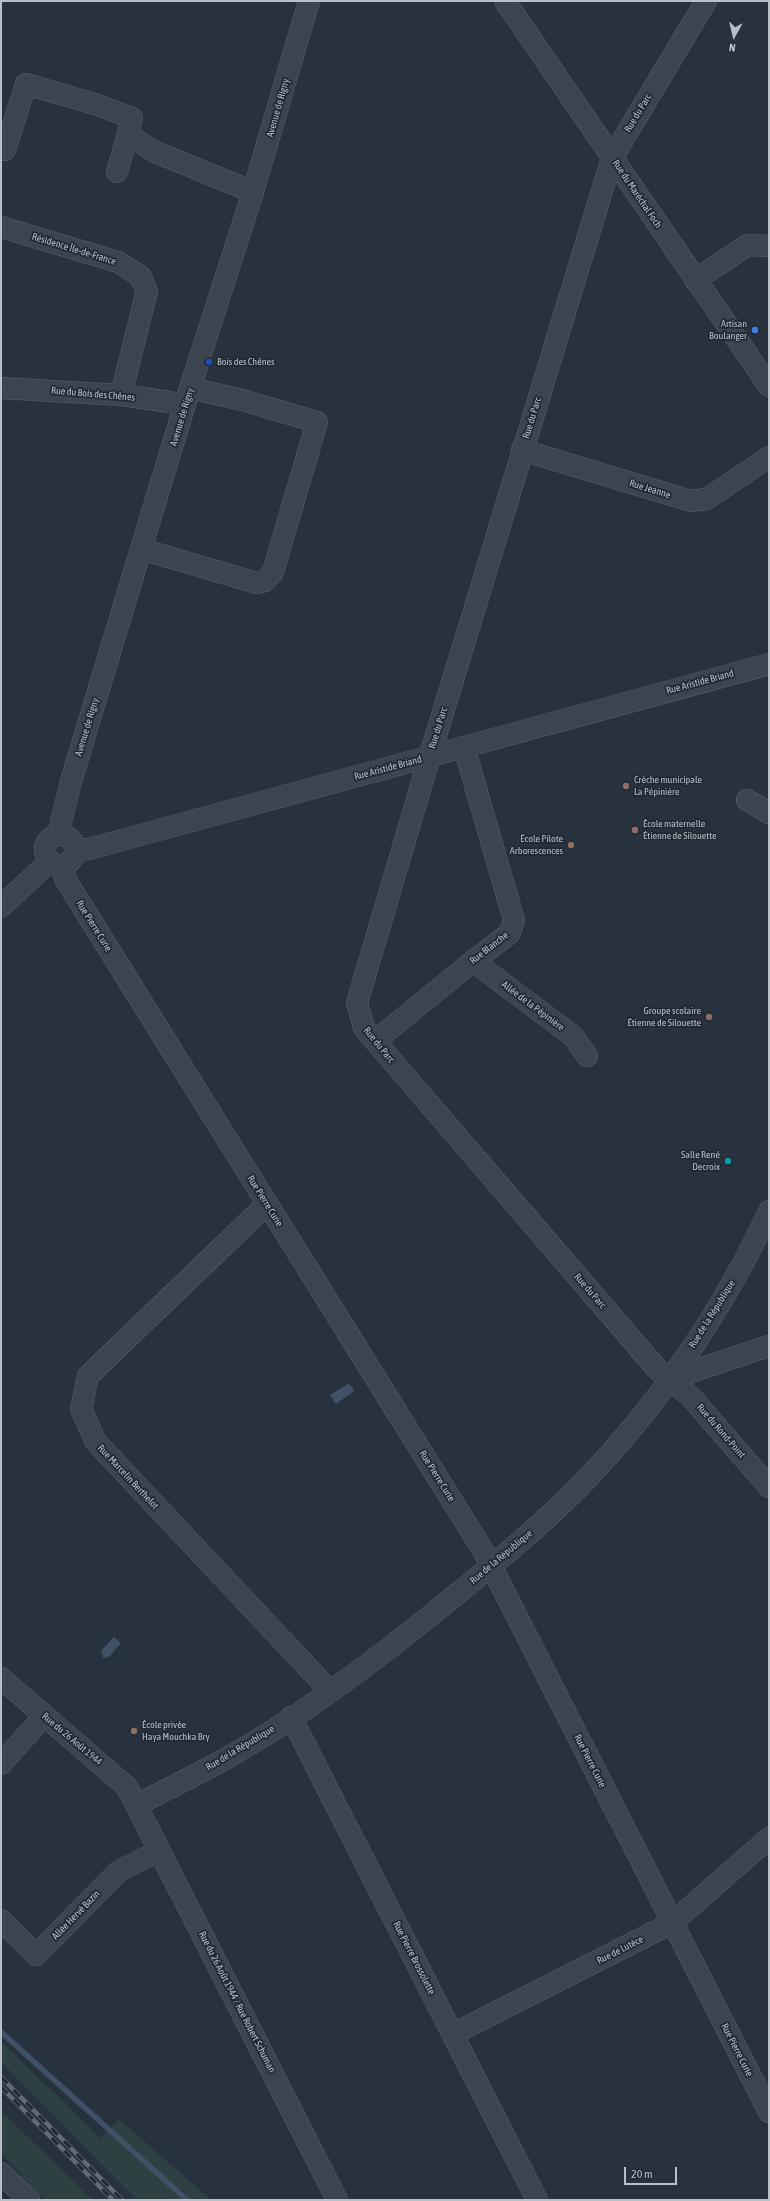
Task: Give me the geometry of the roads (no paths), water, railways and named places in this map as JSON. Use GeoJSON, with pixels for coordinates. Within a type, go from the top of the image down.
{"type":"FeatureCollection","features":[{"type":"Feature","properties":{"kind":"street","name":"Avenue de Rigny"},"geometry":{"type":"LineString","coordinates":[[60,834],[71,781],[184,407],[254,192],[309,1]]}},
{"type":"Feature","properties":{"kind":"street","name":"Rue du Maréchal Foch"},"geometry":{"type":"LineString","coordinates":[[505,1],[769,386]]}},
{"type":"Feature","properties":{"kind":"street","name":"Rue du Parc"},"geometry":{"type":"LineString","coordinates":[[670,1379],[658,1370],[375,1041],[361,1019],[358,1011],[358,998],[522,450],[612,158],[706,1]]}},
{"type":"Feature","properties":{"kind":"street"},"geometry":{"type":"LineString","coordinates":[[5,150],[26,84],[98,105],[132,118],[117,172]]}},
{"type":"Feature","properties":{"kind":"street"},"geometry":{"type":"LineString","coordinates":[[128,134],[153,151],[254,192]]}},
{"type":"Feature","properties":{"kind":"street","name":"Résidence Île-de-France"},"geometry":{"type":"LineString","coordinates":[[1,227],[118,262],[140,276],[147,291],[121,396]]}},
{"type":"Feature","properties":{"kind":"street"},"geometry":{"type":"LineString","coordinates":[[695,280],[748,245],[769,246]]}},
{"type":"Feature","properties":{"kind":"street","name":"Rue du Bois des Chênes"},"geometry":{"type":"LineString","coordinates":[[1,388],[121,396],[170,402],[184,407]]}},
{"type":"Feature","properties":{"kind":"street"},"geometry":{"type":"LineString","coordinates":[[141,549],[257,583],[265,581],[273,572],[317,422],[242,400],[190,388]]}},
{"type":"Feature","properties":{"kind":"street","name":"Rue Jeanne"},"geometry":{"type":"LineString","coordinates":[[522,450],[691,501],[707,499],[769,457]]}},
{"type":"Feature","properties":{"kind":"street","name":"Rue Aristide Briand"},"geometry":{"type":"LineString","coordinates":[[76,850],[89,849],[769,664]]}},
{"type":"Feature","properties":{"kind":"street","name":"Rue Blanche"},"geometry":{"type":"LineString","coordinates":[[375,1041],[474,959],[510,933],[514,920],[464,747]]}},
{"type":"Feature","properties":{"kind":"street"},"geometry":{"type":"LineString","coordinates":[[747,800],[769,813]]}},
{"type":"Feature","properties":{"kind":"street"},"geometry":{"type":"LineString","coordinates":[[1,907],[55,863],[71,860],[76,850],[71,839],[60,834],[54,835],[46,844],[44,850],[55,863]]}},
{"type":"Feature","properties":{"kind":"street","name":"Rue Pierre Curie"},"geometry":{"type":"LineString","coordinates":[[55,863],[492,1566],[672,1924],[769,2112]]}},
{"type":"Feature","properties":{"kind":"street","name":"Allée de la Pépinière"},"geometry":{"type":"LineString","coordinates":[[474,959],[481,967],[573,1036],[587,1056]]}},
{"type":"Feature","properties":{"kind":"street","name":"Rue Marcelin Berthelot"},"geometry":{"type":"LineString","coordinates":[[267,1204],[88,1376],[81,1408],[96,1442],[330,1691]]}},
{"type":"Feature","properties":{"kind":"street","name":"Rue de la République"},"geometry":{"type":"LineString","coordinates":[[137,1805],[217,1763],[291,1717],[398,1642],[492,1566],[581,1485],[631,1430],[698,1339],[728,1288],[769,1211]]}},
{"type":"Feature","properties":{"kind":"street"},"geometry":{"type":"LineString","coordinates":[[670,1379],[769,1346]]}},
{"type":"Feature","properties":{"kind":"street","name":"Rue du Rond-Point"},"geometry":{"type":"LineString","coordinates":[[670,1379],[691,1397],[769,1487]]}},
{"type":"Feature","properties":{"kind":"street","name":"Rue du 26 Août 1944"},"geometry":{"type":"LineString","coordinates":[[1,1678],[127,1786],[137,1805]]}},
{"type":"Feature","properties":{"kind":"street"},"geometry":{"type":"LineString","coordinates":[[1,1764],[44,1716]]}},
{"type":"Feature","properties":{"kind":"street","name":"Rue Pierre Brossolette"},"geometry":{"type":"LineString","coordinates":[[291,1717],[537,2200]]}},
{"type":"Feature","properties":{"kind":"street","name":"Rue du 26 Août 1944 / Rue Robert Schuman"},"geometry":{"type":"LineString","coordinates":[[137,1805],[337,2200]]}},
{"type":"Feature","properties":{"kind":"street","name":"Rue de Lutèce"},"geometry":{"type":"LineString","coordinates":[[453,2034],[672,1924],[769,1838]]}},
{"type":"Feature","properties":{"kind":"street","name":"Allée Hervé Bazin"},"geometry":{"type":"LineString","coordinates":[[1,1920],[36,1955],[119,1871],[159,1851]]}},
{"type":"Feature","properties":{"kind":"street"},"geometry":{"type":"LineString","coordinates":[[1,2172],[28,2200]]}},
{"type":"Feature","properties":{"kind":"water"},"geometry":{"type":"Polygon","coordinates":[[[349,1383],[354,1391],[336,1404],[330,1395],[349,1383]]]}},
{"type":"Feature","properties":{"kind":"water"},"geometry":{"type":"Polygon","coordinates":[[[114,1637],[121,1643],[109,1657],[103,1658],[101,1651],[114,1637]]]}},
{"type":"Feature","properties":{"kind":"waterway"},"geometry":{"type":"LineString","coordinates":[[1,2032],[187,2200]]}},
{"type":"Feature","properties":{"kind":"railway"},"geometry":{"type":"LineString","coordinates":[[1,2077],[122,2200]]}},
{"type":"Feature","properties":{"kind":"railway"},"geometry":{"type":"LineString","coordinates":[[1,2087],[113,2200]]}},
{"type":"Feature","properties":{"kind":"place","name":"Artisan Boulanger"},"geometry":{"type":"Point","coordinates":[755,330]}},
{"type":"Feature","properties":{"kind":"place","name":"Bois des Chênes"},"geometry":{"type":"Point","coordinates":[209,362]}},
{"type":"Feature","properties":{"kind":"place","name":"Crèche municipale La Pépinière"},"geometry":{"type":"Point","coordinates":[626,786]}},
{"type":"Feature","properties":{"kind":"place","name":"École maternelle Étienne de Silouette"},"geometry":{"type":"Point","coordinates":[635,830]}},
{"type":"Feature","properties":{"kind":"place","name":"École Pilote Arborescences"},"geometry":{"type":"Point","coordinates":[571,845]}},
{"type":"Feature","properties":{"kind":"place","name":"Groupe scolaire Étienne de Silouette"},"geometry":{"type":"Point","coordinates":[709,1017]}},
{"type":"Feature","properties":{"kind":"place","name":"Salle René Decroix"},"geometry":{"type":"Point","coordinates":[728,1161]}},
{"type":"Feature","properties":{"kind":"place","name":"École privée Haya Mouchka Bry"},"geometry":{"type":"Point","coordinates":[134,1731]}}]}
